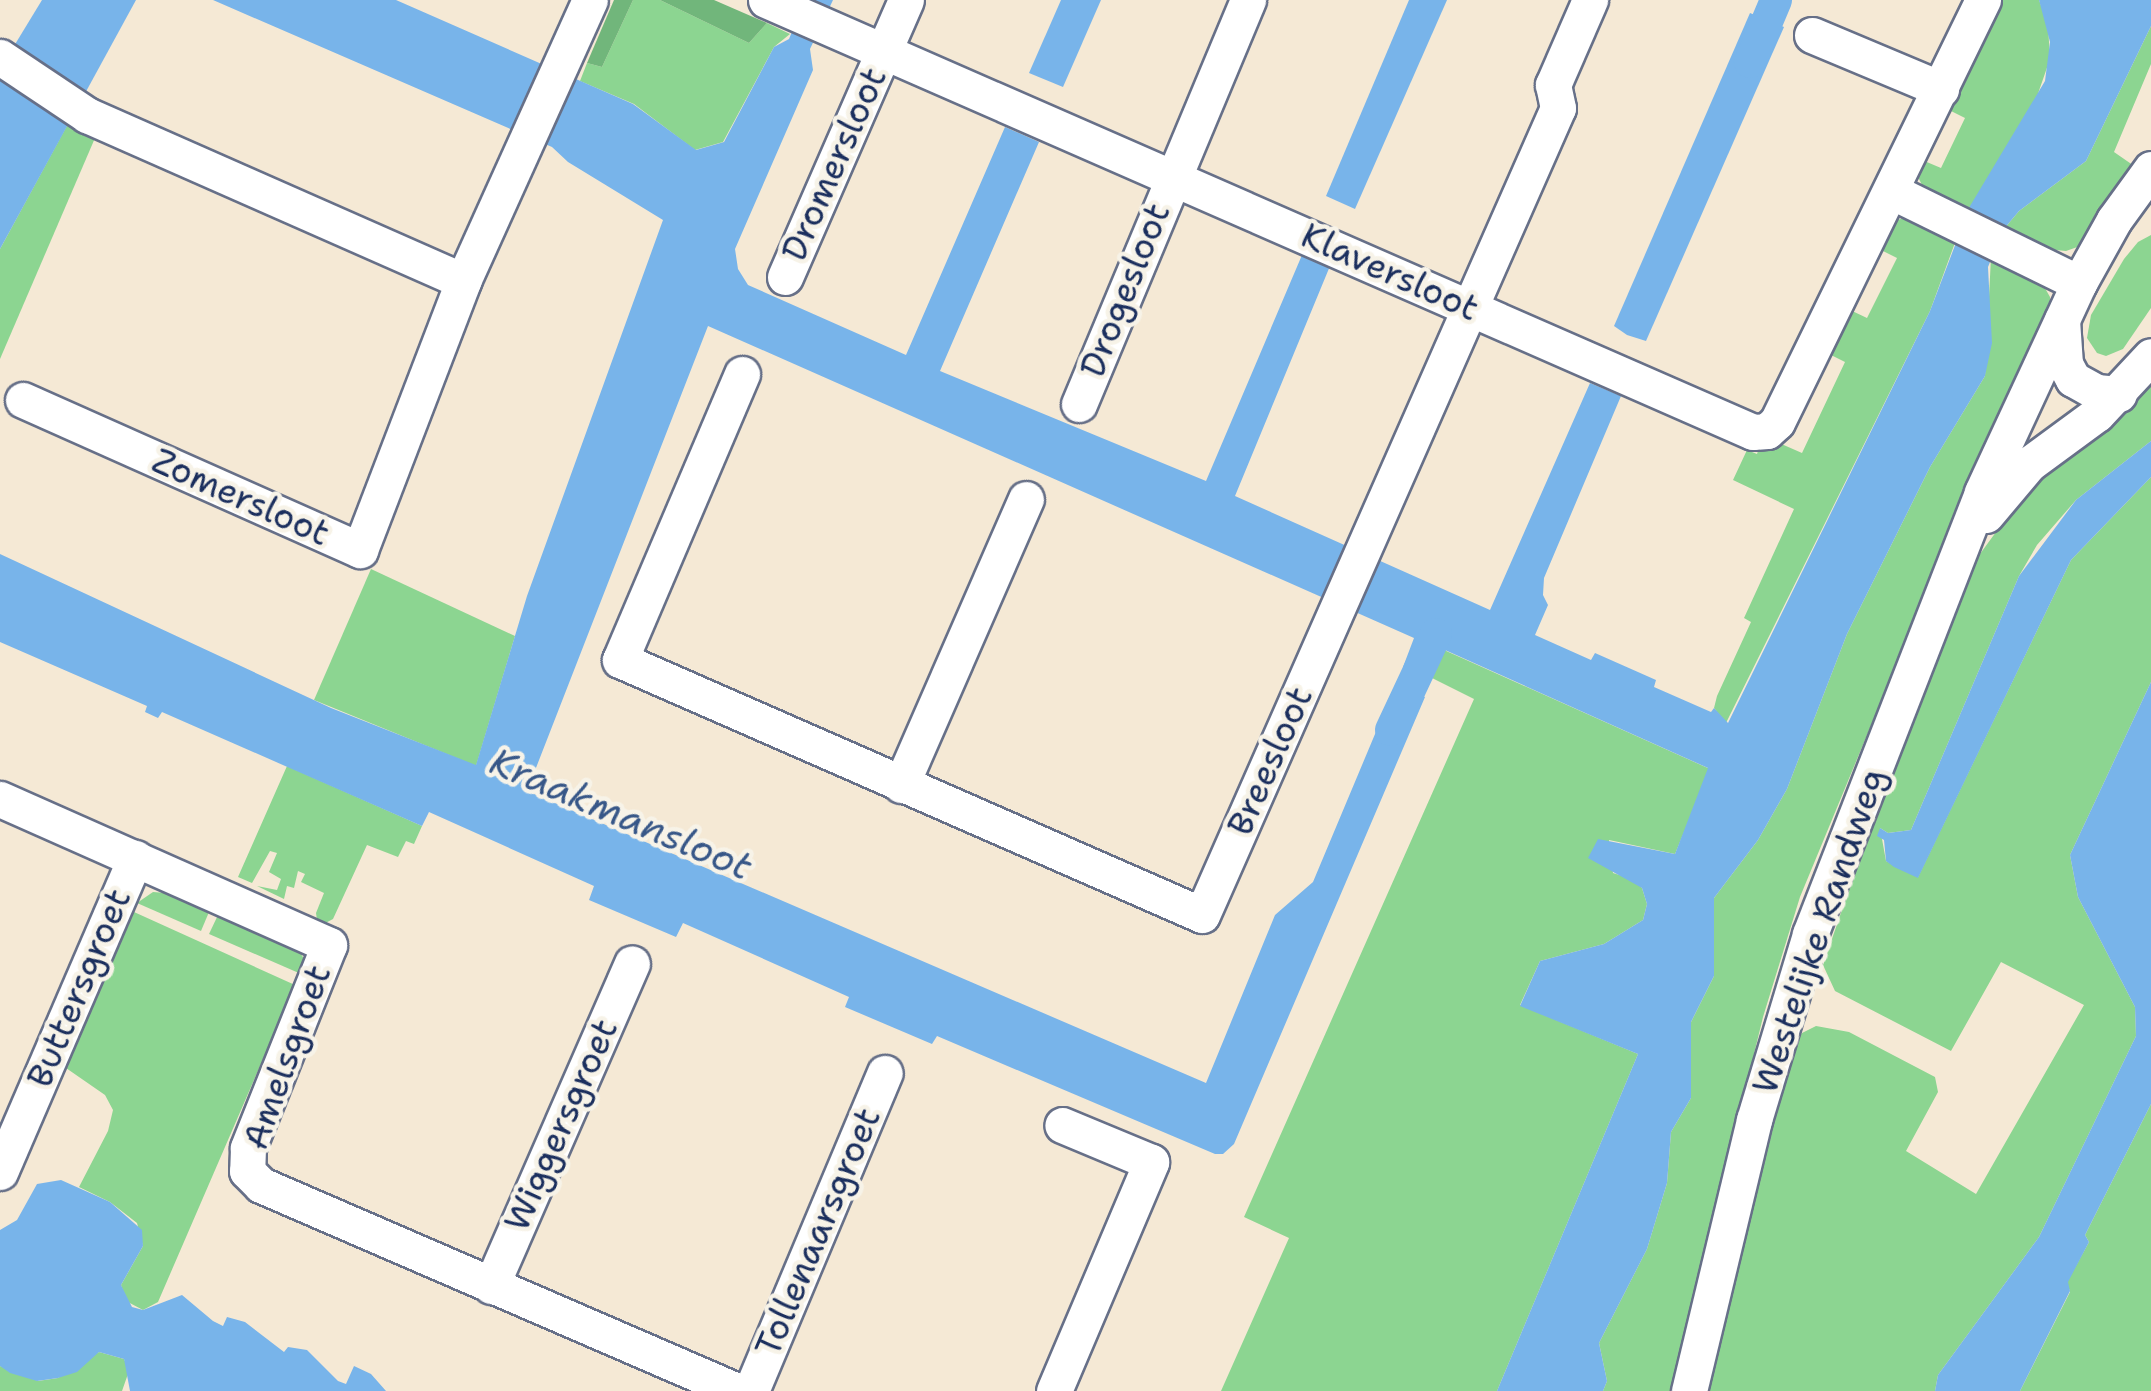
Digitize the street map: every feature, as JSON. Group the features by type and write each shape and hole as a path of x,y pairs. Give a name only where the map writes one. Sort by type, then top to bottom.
{"street":[{"name":"Zomersloot","path":"23,400 360,550 464,280 590,0"},
{"name":"Dromersloot","path":"785,278 906,0"},
{"name":"Drogesloot","path":"1079,404 1170,177 1248,0"},
{"name":"Breesloot","path":"742,374 620,660 1202,914 1558,108 1553,85 1590,0"},
{"name":"Klaversloot","path":"776,4 1753,432 1767,431 1777,422 1893,192 1983,0"},
{"path":"1812,35 1941,89"},
{"path":"0,56 86,115 464,280"},
{"name":"Westelijke Randweg","path":"1689,1391 1740,1176 1799,967 1982,492 2079,283 2114,220 2151,169"},
{"path":"1893,192 2079,283"},
{"path":"2114,220 2151,205"},
{"path":"2062,319 2068,372 2085,387 2119,394"},
{"name":"Westelijke Randweg","path":"1966,539 2030,464 2119,394 2151,356"},
{"path":"901,784 1026,498"},
{"name":"Amelsgroet","path":"0,799 329,945 248,1148 247,1171 261,1185 737,1391"},
{"name":"Buttersgroet","path":"0,1172 134,858"},
{"name":"Wiggersgroet","path":"491,1286 632,964"},
{"name":"Tollenaarsgroet","path":"751,1391 884,1073"},
{"path":"1054,1391 1151,1162 1062,1125"}],"green space":[{"path":"614,0 633,0 602,67 587,63"},
{"path":"633,0 660,0 749,43 767,23 790,34 774,47 723,142 695,150 634,104 580,81 587,63 602,67"},
{"path":"660,0 714,0 767,23 749,43"},
{"path":"1998,0 2039,0 2048,25 2050,59 2033,108 1967,213 1926,193 1916,173 1922,160 1941,168 1965,118 1947,109"},
{"path":"2151,26 2151,64 2114,152 2140,170 2083,245 2066,251 2045,249 2003,230 2019,211 2086,161"},
{"path":"70,120 95,138 0,359 0,249"},
{"path":"1909,216 1956,240 1930,311 1726,723 1714,708 1717,696 1751,622 1744,618 1794,509 1733,480 1747,450 1757,454 1760,445 1777,442 1802,453 1845,362 1827,353 1848,309 1867,318 1897,258 1879,249 1892,222"},
{"path":"2151,235 2151,308 2123,349 2106,356 2097,353 2087,338 2091,315 2124,259 2138,242"},
{"path":"1991,257 2041,281 2050,297 2050,313 1958,515 1800,897 1763,1017 1672,1391 1603,1391 1607,1381 1599,1343 1647,1249 1667,1183 1671,1132 1691,1098 1691,1022 1714,976 1714,898 1758,840 1787,789 1847,634 1930,467 1985,376"},
{"path":"2151,381 2151,441 2076,500 2037,545 2019,576 1911,830 1888,833 1880,828 1886,861 1918,877 2071,560 2151,477 2151,682 2070,855 2078,897 2135,1007 2136,1036 2039,1237 1938,1375 1935,1391 1708,1391 1793,1047 1802,1033 1816,1026 1849,1032 1935,1077 1938,1092 1906,1151 1976,1194 2084,1005 2001,962 1951,1051 1835,991 1823,965 1899,744 1977,558 2042,469"},
{"path":"371,569 515,636 476,766 314,700"},
{"path":"1444,650 1710,769 1675,854 1609,840 1613,873 1632,879 1642,888 1647,904 1643,920 1604,944 1540,961 1520,1005 1638,1054 1497,1391 1221,1391 1289,1238 1244,1217 1474,699 1432,678"},
{"path":"287,766 422,826 414,844 406,841 398,857 367,845 333,919 318,927 316,913 324,893 301,882 305,874 298,871 294,888 287,886 284,899 257,886 277,890 281,879 269,872 277,853 270,851 252,883 238,877"},
{"path":"153,892 166,893 209,912 201,931 137,903"},
{"path":"134,912 295,985 158,1302 143,1310 126,1301 121,1285 143,1246 137,1223 110,1202 79,1187 108,1131 113,1110 105,1095 66,1068"},
{"path":"218,915 299,951 308,965 308,977 209,934"},
{"path":"2151,1104 2151,1391 2020,1391 2070,1292 2067,1282 2089,1242 2085,1235"},
{"path":"99,1352 124,1359 129,1371 122,1391 0,1391 0,1366 38,1381 58,1378"}],"water":[{"path":"42,0 136,0 0,249 0,69"},
{"path":"213,0 396,0 633,104 696,150 724,142 774,47 789,39 805,0 833,0 810,49 813,70 735,249 738,269 748,285 906,355 1005,127 1039,142 940,371 1206,481 1302,255 1330,266 1235,496 1490,610 1590,383 1621,396 1544,578 1543,595 1548,605 1535,635 1591,660 1595,653 1656,680 1654,687 1711,712 1714,708 1728,723 1930,311 1970,206 2045,81 2050,42 2039,0 2151,0 2151,26 2086,161 2019,211 2003,230 1988,267 1992,343 1985,376 1930,467 1847,634 1787,789 1758,840 1714,898 1714,976 1691,1022 1691,1098 1671,1132 1667,1183 1647,1249 1599,1343 1607,1381 1603,1391 1497,1391 1638,1054 1520,1006 1540,961 1604,944 1643,920 1647,904 1642,888 1588,858 1598,839 1675,854 1708,768 1445,650 1432,678 1403,667 1414,638 708,326 527,791 1206,1083 1275,915 1313,882 1396,684 1425,697 1234,1144 1223,1154 1215,1154 937,1036 932,1044 845,1007 849,997 683,923 676,937 589,900 594,886 429,812 422,826 162,712 158,718 145,712 147,706 0,642 0,554 331,708 476,765 527,596 663,220 568,162 552,147"},
{"path":"1061,0 1101,0 1063,87 1029,73"},
{"path":"1409,0 1447,0 1355,209 1326,196"},
{"path":"1750,13 1784,27 1646,341 1627,335 1614,326"},
{"path":"2151,441 2151,477 2071,560 1918,878 1894,867 1886,861 1884,840 1877,836 1880,828 1888,833 1911,830 2019,576 2076,500"},
{"path":"2151,682 2151,1104 2085,1235 2089,1242 2068,1282 2070,1291 2020,1391 1935,1391 1938,1375 2039,1237 2136,1036 2135,1007 2078,897 2070,855"},
{"path":"61,1180 110,1202 142,1230 143,1246 121,1285 132,1307 143,1310 182,1295 223,1326 227,1317 245,1322 284,1352 288,1347 307,1350 338,1381 346,1384 354,1366 371,1374 386,1391 130,1391 124,1359 99,1352 77,1372 58,1378 37,1381 10,1373 0,1366 0,1230 17,1220 37,1184"}],"waterway":[{"path":"1750,62 1776,0"},
{"path":"1391,730 1436,634"}],"water label":[{"name":"Kraakmansloot","path":"621,814"}]}
